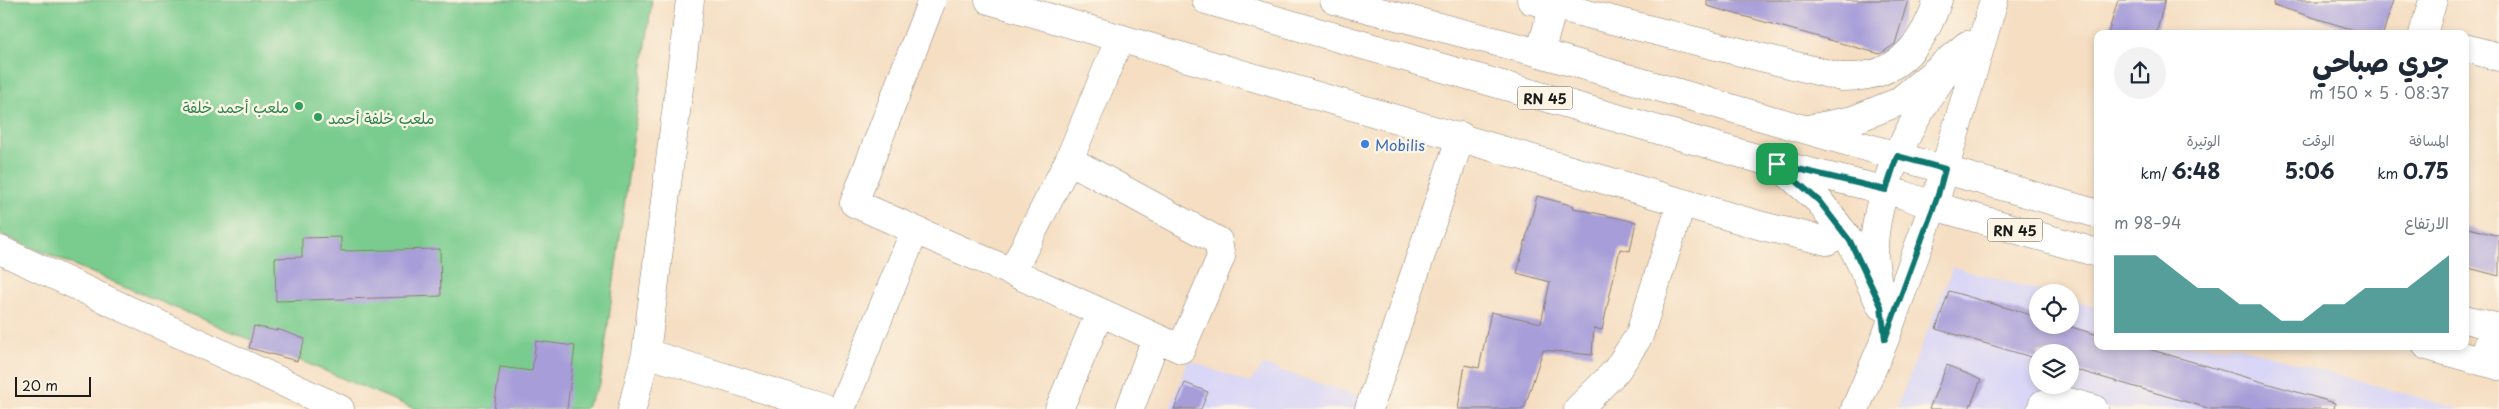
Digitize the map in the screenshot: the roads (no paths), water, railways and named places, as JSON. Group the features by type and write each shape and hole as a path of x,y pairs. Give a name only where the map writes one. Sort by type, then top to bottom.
{"street":[{"path":"632,409 646,352 690,0"},
{"path":"932,0 854,204 1012,272 1181,349 1221,257 1218,241 1069,160"},
{"path":"989,0 1461,136 1762,226 1827,241 1842,232"},
{"name":"RN 45","path":"1206,0 1777,164 1886,190 1934,206 2094,252"},
{"name":"RN 45","path":"1334,0 1540,52 1803,130 2094,213"},
{"path":"1540,52 1546,2 1842,77 1869,75 1897,64 1919,42 1934,15 1938,0"},
{"path":"2424,30 2433,0"},
{"path":"1885,339 1874,246 1878,211 1897,156 1908,132 1952,64 1991,10"},
{"path":"1855,409 1885,339 1934,206 1991,10"},
{"path":"1012,272 1069,160 1120,38"},
{"path":"1803,130 1853,120 1898,102 1967,45"},
{"path":"2469,49 2499,57"},
{"path":"1369,409 1461,136"},
{"path":"1777,164 1819,201 1857,252 1881,306"},
{"path":"1578,409 1616,371 1639,336 1682,202"},
{"path":"841,409 915,230"},
{"path":"0,250 340,409"},
{"path":"1059,409 1100,312"},
{"path":"2441,350 2491,364 2496,327 2469,320"},
{"path":"1130,409 1156,338"},
{"path":"646,352 828,409"},
{"path":"2041,409 2044,404 2062,400 2094,409"}],"place":[{"name":"ملعب أحمد خلفة","path":"299,106"},
{"name":"ملعب خلفة أحمد","path":"318,117"},
{"name":"Mobilis","path":"1365,144"}]}
